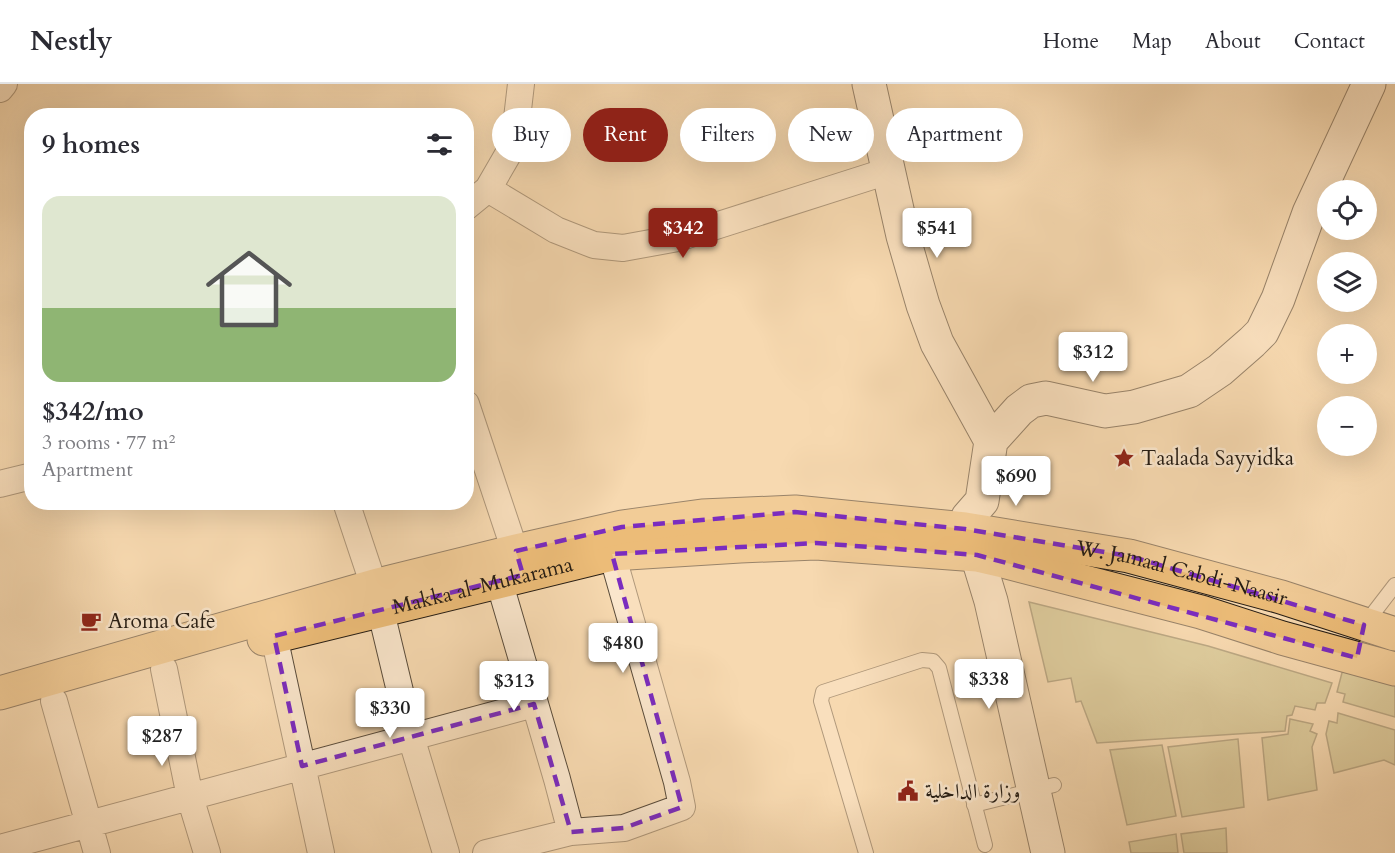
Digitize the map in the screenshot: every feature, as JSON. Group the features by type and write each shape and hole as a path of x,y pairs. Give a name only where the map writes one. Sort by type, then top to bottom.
{"highway":[{"name":"Makka al-Mukarama","path":"512,569 622,527 702,516 795,512 985,545"},
{"name":"Makka al-Mukarama","path":"0,693 377,599 512,569 612,554 740,546 816,543 985,545"},
{"name":"W. Jamaal Cabdi-Naasir","path":"985,545 1129,556 1281,597 1364,626 1395,634"},
{"name":"W. Jamaal Cabdi-Naasir","path":"985,545 1282,638 1395,669"},
{"name":"Makka al-Mukarama","path":"0,716 274,636 377,599"},
{"path":"1357,658 1364,626"}],"street":[{"path":"0,89 4,84"},
{"path":"474,200 488,189 514,144 521,84"},
{"path":"869,84 888,171 923,304 938,343 991,441"},
{"path":"1071,853 1043,787 991,601 985,545 968,517 982,501 991,441 1019,410 1031,401 1047,398 1105,411 1134,407 1189,391 1220,370 1252,342 1262,332 1278,299 1309,213 1369,84"},
{"path":"488,189 555,230 594,245 623,248 678,238 888,171"},
{"path":"474,429 502,515 534,704 571,832"},
{"path":"0,484 24,478"},
{"path":"349,510 377,599 411,737 446,853"},
{"path":"486,853 571,832 624,828 682,807 677,782 612,554"},
{"path":"274,636 321,853"},
{"path":"164,669 190,797 207,853"},
{"path":"54,701 97,853"},
{"path":"0,848 534,704"},
{"path":"1043,787 1048,853"}],"lane":[{"path":"1364,626 1395,585"},
{"path":"866,853 821,701 824,692 922,660 933,661 939,668 986,845"},
{"path":"974,805 1043,787"}],"highlighted area":[{"path":"795,512 965,529 1129,556 1364,625 1357,658 977,555 816,543 612,554 682,807 624,828 571,832 534,704 302,766 274,636 523,575 516,551 622,527"}],"shaded area":[{"path":"1029,602 1208,646 1332,683 1325,703 1317,703 1315,710 1295,706 1292,715 1287,716 1285,731 1097,743 1081,701 1076,702 1071,678 1048,682"},
{"path":"1344,665 1395,681 1395,717 1343,702 1345,694 1337,692"},
{"path":"1338,713 1395,730 1395,765 1384,760 1334,773 1326,734 1329,721 1337,723"},
{"path":"1290,719 1313,724 1310,731 1317,734 1312,747 1317,790 1268,800 1262,738 1288,734"},
{"path":"1238,739 1244,807 1182,817 1168,747"},
{"path":"1162,745 1176,816 1127,825 1110,750"},
{"path":"1226,828 1227,853 1184,853 1181,834"},
{"path":"1176,834 1178,853 1131,853 1129,842"}],"place":[{"name":"Taalada Sayyidka","path":"1124,458"},
{"name":"Aroma Cafe","path":"91,621"},
{"name":"وزارة الداخلية","path":"908,791"}]}
